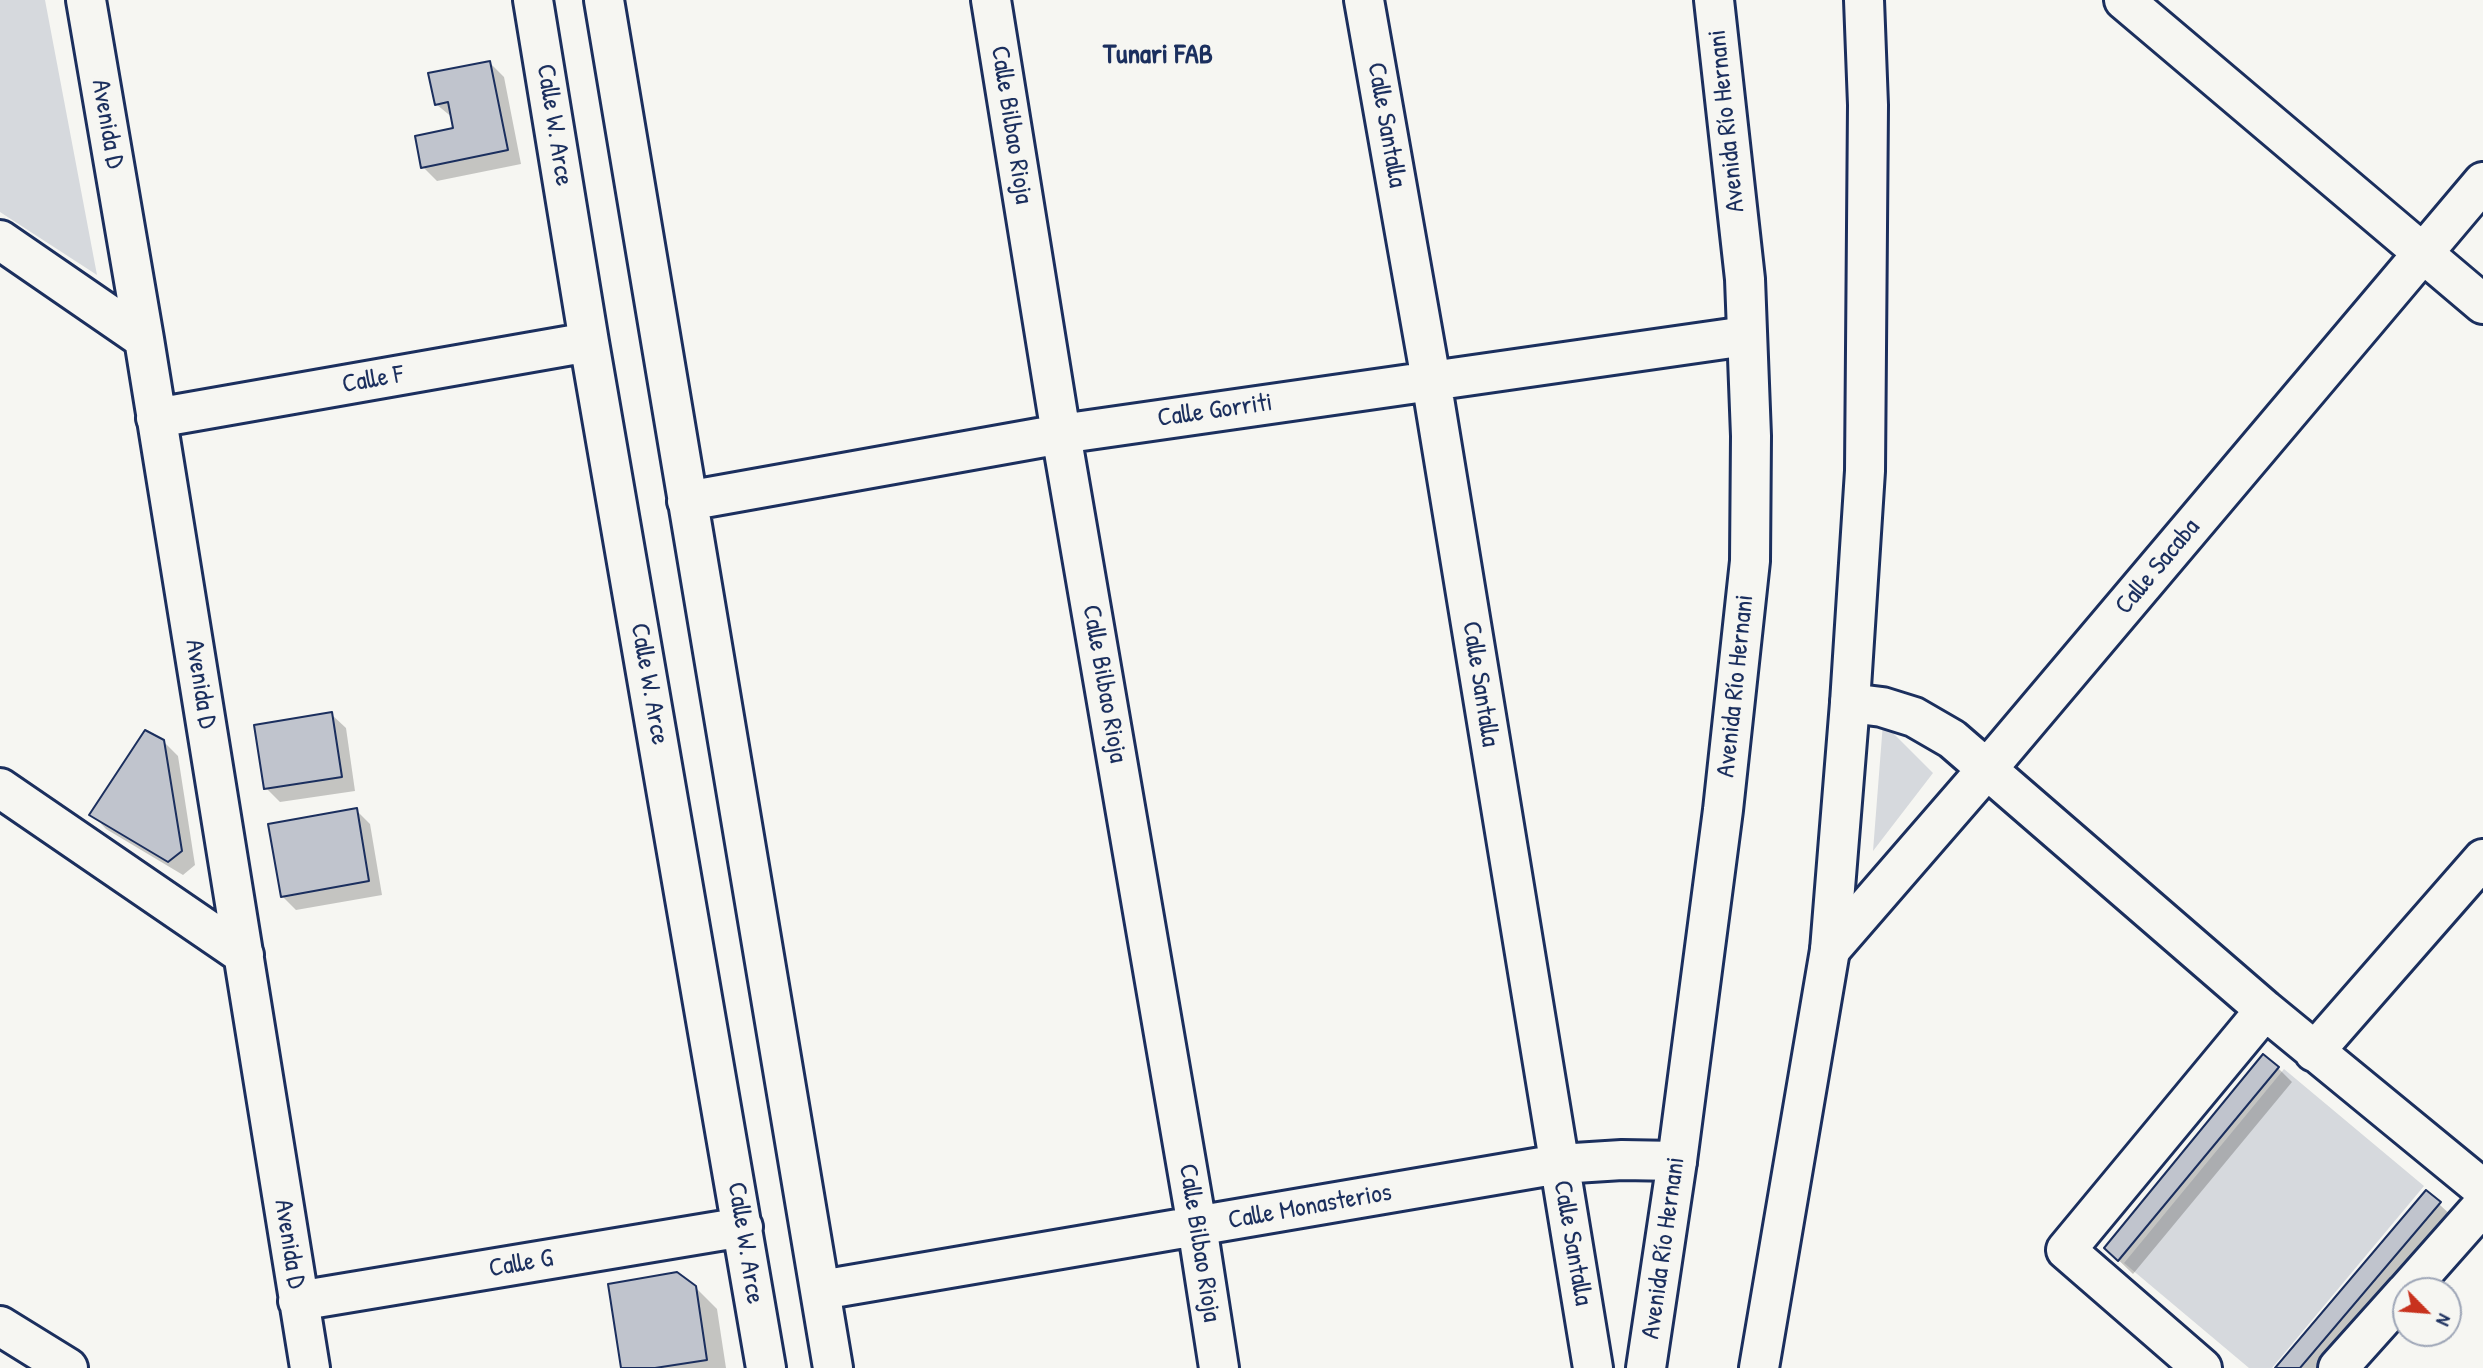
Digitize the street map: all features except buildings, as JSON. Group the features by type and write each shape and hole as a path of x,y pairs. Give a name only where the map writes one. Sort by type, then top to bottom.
{"street":[{"name":"Avenida D","path":"86,0 144,339 310,1368"},
{"name":"Calle W. Arce","path":"533,0 589,342 766,1368"},
{"path":"604,0 833,1368"},
{"name":"Calle Bilbao Rioja","path":"991,0 1061,434 1219,1368"},
{"name":"Calle Santalla","path":"1364,0 1431,380 1593,1368"},
{"name":"Avenida Río Hernani","path":"1646,1368 1723,810 1750,561 1751,436 1745,279 1714,0"},
{"path":"1759,1368 1830,950 1850,703 1865,471 1868,105 1864,0"},
{"path":"2124,0 2483,304"},
{"name":"Calle Sacaba","path":"1830,950 1987,769 2483,182"},
{"path":"0,240 144,339"},
{"name":"Calle Gorriti","path":"687,501 1061,434 1746,336"},
{"name":"Calle F","path":"156,418 589,342"},
{"path":"1850,703 1882,707 1914,717 1952,738 2264,1010 2483,1189"},
{"path":"0,788 244,955"},
{"path":"2314,1052 2483,859"},
{"path":"2184,1363 2067,1250 2264,1010"},
{"name":"Calle Monasterios","path":"821,1290 1559,1164 1622,1160 1676,1161"},
{"path":"2419,1277 2483,1205"},
{"name":"Calle G","path":"298,1301 743,1227"},
{"path":"2338,1368 2392,1307"},
{"path":"0,1326 68,1368"}],"shaded area":[{"path":"0,0 45,0 97,275 0,212"},
{"path":"1883,723 1933,773 1873,851"},
{"path":"2284,1069 2424,1186 2272,1368 2249,1368 2124,1263"}],"district":[{"name":"Tunari FAB","path":"1158,56"}]}
